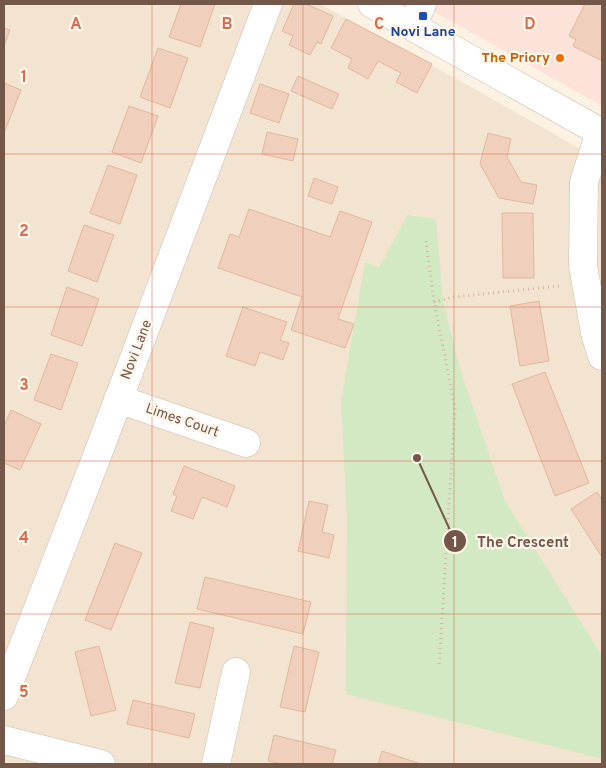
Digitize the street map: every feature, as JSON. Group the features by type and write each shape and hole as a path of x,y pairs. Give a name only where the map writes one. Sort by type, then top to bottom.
{"street":[{"name":"Novi Lane","path":"4,696 268,4"},
{"path":"372,4 417,15 601,133 584,182 583,266 595,333 602,356"},
{"name":"Limes Court","path":"118,399 246,443"},
{"path":"216,764 236,672"},
{"path":"4,740 101,764"}],"path":[{"path":"426,241 434,302 455,408 439,667"},
{"path":"434,302 454,297 586,284"}],"shaded area":[{"path":"4,4 320,4 602,161 602,764 4,764"},
{"name":"The Priory","path":"438,4 602,4 602,106 433,11"}],"green space":[{"path":"407,215 436,219 443,301 459,366 505,501 602,656 602,759 346,694 347,519 341,402 365,262 379,268"}],"building":[{"path":"181,4 215,4 200,47 169,37"},
{"path":"294,4 306,4 333,16 321,44 317,42 310,55 289,45 293,36 282,31"},
{"path":"585,4 602,4 602,61 573,46 576,40 569,36"},
{"path":"346,19 432,64 417,93 396,82 401,73 378,61 368,79 348,68 352,59 331,48"},
{"path":"4,28 10,30 4,46"},
{"path":"158,48 188,58 170,108 140,97"},
{"path":"298,76 339,94 332,109 291,91"},
{"path":"4,83 21,90 4,133"},
{"path":"260,84 289,94 279,123 250,113"},
{"path":"129,106 158,116 141,163 112,152"},
{"path":"267,132 298,139 293,161 262,154"},
{"path":"488,133 511,139 507,157 521,182 537,185 533,204 499,198 480,164"},
{"path":"108,165 137,175 120,224 90,213"},
{"path":"314,178 338,187 332,204 308,196"},
{"path":"249,209 330,237 340,211 372,222 338,319 354,324 345,348 291,330 302,297 218,268 230,234 239,237"},
{"path":"502,213 533,213 534,278 503,278"},
{"path":"84,225 114,235 97,282 68,271"},
{"path":"67,287 99,299 82,346 51,335"},
{"path":"539,301 549,361 520,366 510,306"},
{"path":"243,307 287,322 280,340 289,343 283,360 260,352 255,366 226,356"},
{"path":"51,354 78,363 61,410 34,400"},
{"path":"545,372 589,483 555,496 512,384"},
{"path":"11,410 41,424 20,470 4,463 4,426"},
{"path":"184,466 235,486 227,507 202,497 193,519 171,511 177,496 173,494"},
{"path":"597,492 602,500 602,557 571,509"},
{"path":"309,501 328,505 322,532 334,535 329,558 298,551"},
{"path":"115,543 142,553 111,630 85,620"},
{"path":"205,577 311,602 303,634 197,609"},
{"path":"190,622 214,628 200,688 175,683"},
{"path":"99,646 116,710 91,716 75,652"},
{"path":"294,646 319,652 305,712 280,707"},
{"path":"133,700 195,714 189,738 127,724"},
{"path":"274,735 336,750 332,764 281,764 268,761"},
{"path":"382,751 421,764 378,764"}],"place":[{"name":"Novi Lane","path":"423,16"},
{"name":"The Priory","path":"560,58"},
{"name":"The Crescent","path":"417,458"}]}
